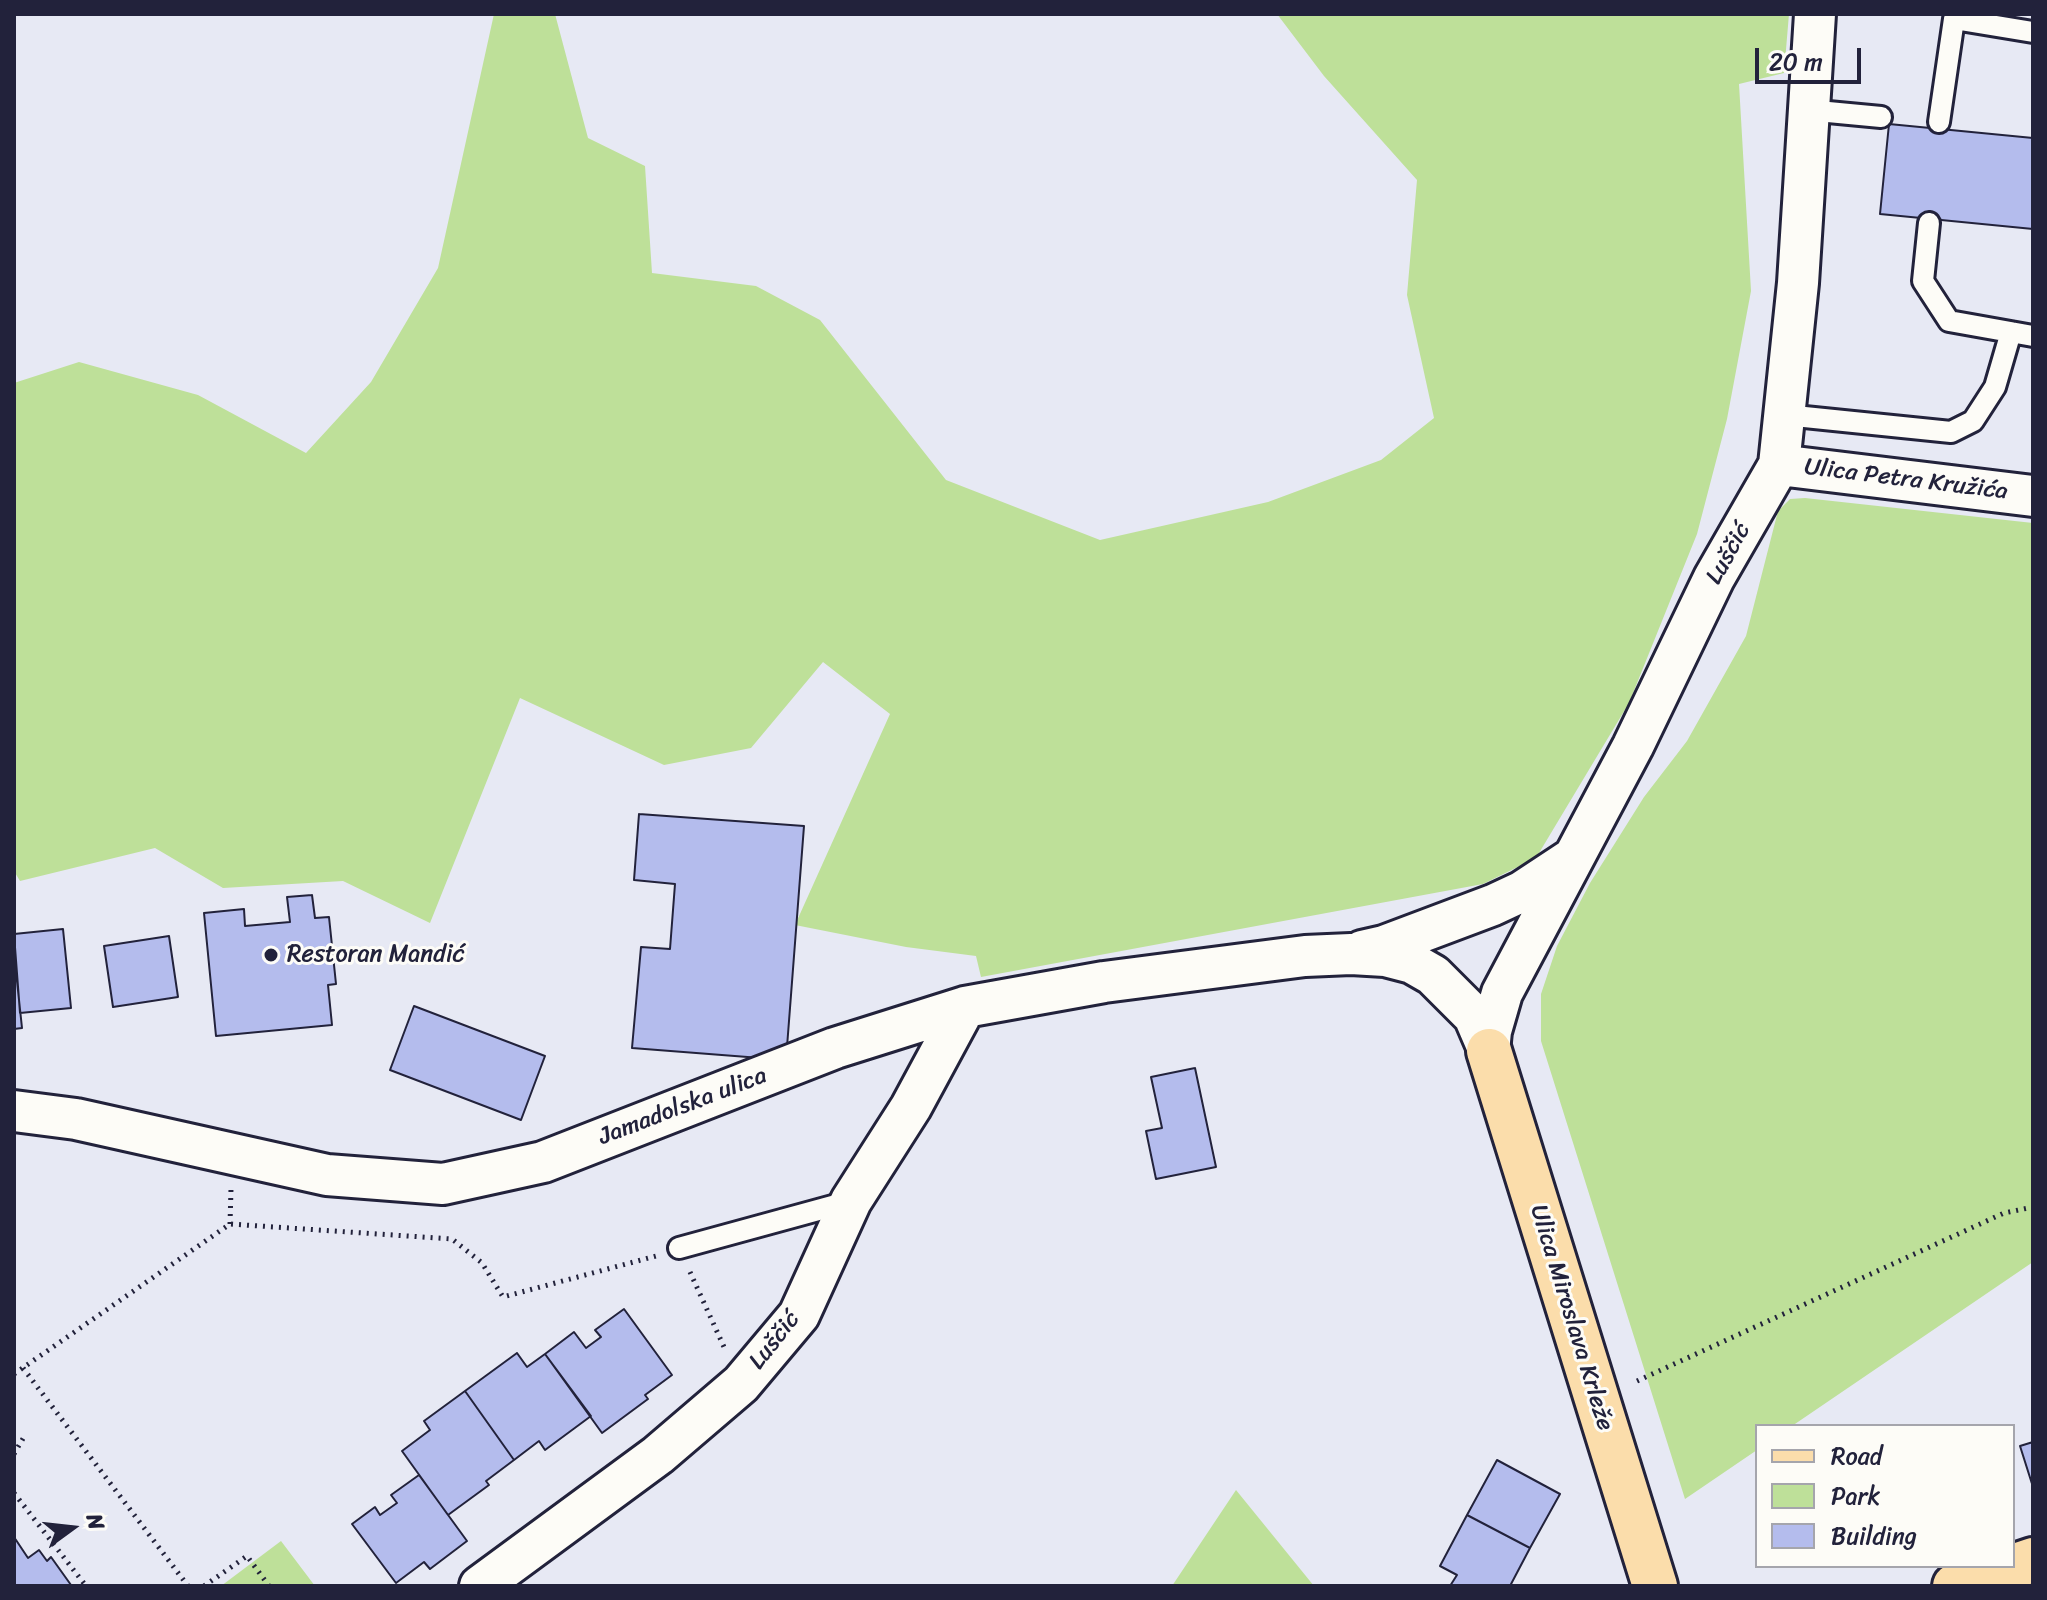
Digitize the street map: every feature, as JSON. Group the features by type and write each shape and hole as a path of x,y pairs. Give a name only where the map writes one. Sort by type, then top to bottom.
{"main road":[{"name":"Ulica Miroslava Krleže","path":"1489,1051 1655,1586"},
{"path":"1955,1586 2009,1568"}],"street":[{"name":"Luščić","path":"1489,1051 1491,1031 1502,993 1633,746 1714,578 1779,465 1798,283 1815,14"},
{"name":"Ulica Petra Kružića","path":"1779,465 2033,496"},
{"name":"Jamadolska ulica","path":"1351,954 1384,946 1493,905 1523,891 1573,858"},
{"name":"Jamadolska ulica","path":"14,1111 76,1119 327,1175 443,1184 543,1162 835,1048 965,1007 1104,982 1305,956 1351,954 1385,956 1412,963 1433,975 1474,1016 1489,1051"},
{"name":"Luščić","path":"480,1586 658,1455 741,1384 799,1315 851,1201 911,1107 965,1007"}],"lane":[{"path":"1939,122 1954,19 2033,32"},
{"path":"1807,110 1881,117"},
{"path":"1929,223 1923,281 1949,321 2033,336"},
{"path":"1785,415 1951,432 1973,421 1995,387 2011,332"},
{"path":"679,1248 851,1201"}],"path":[{"path":"230,1224 231,1186"},
{"path":"1637,1381 2004,1213 2033,1207"},
{"path":"14,1374 230,1224 452,1239 482,1263 503,1297 653,1257"},
{"path":"679,1248 741,1384"},
{"path":"23,1368 188,1586"},
{"path":"14,1454 25,1435"},
{"path":"14,1493 86,1586"},
{"path":"204,1586 247,1556 269,1586"}],"green space":[{"path":"494,14 555,14 588,138 645,166 652,273 756,286 820,320 946,480 1100,540 1268,502 1381,460 1434,418 1407,295 1417,180 1324,76 1277,14 1789,14 1784,73 1739,84 1751,291 1727,419 1697,534 1629,703 1536,858 1483,884 981,977 976,956 906,947 795,925 890,714 823,662 751,748 664,765 520,698 430,923 343,881 223,888 155,848 20,881 14,871 14,383 79,362 198,395 306,453 371,382 438,268"},
{"path":"1805,498 2033,523 2033,1262 1795,1424 1755,1424 1755,1451 1685,1499 1541,1041 1541,994 1557,946 1590,883 1644,797 1687,741 1746,636 1778,511 1790,499"},
{"path":"1236,1490 1314,1586 1172,1586"},
{"path":"281,1541 315,1586 221,1586"}],"building":[{"path":"1889,124 2033,138 2033,229 1880,214"},
{"path":"639,814 804,826 786,1060 632,1048 641,947 670,949 675,884 634,880"},
{"name":"Restoran Mandić","path":"312,895 315,918 329,917 336,984 328,985 332,1025 216,1036 204,913 244,909 245,926 290,922 287,897"},
{"path":"63,929 71,1008 20,1013 14,934"},
{"path":"169,936 178,997 113,1007 104,946"},
{"path":"14,953 22,1028 14,1029"},
{"path":"414,1006 545,1056 521,1120 390,1070"},
{"path":"1195,1068 1216,1167 1156,1179 1146,1131 1162,1128 1151,1077"},
{"path":"624,1309 672,1375 645,1395 648,1399 602,1433 545,1354 574,1332 586,1348 601,1337 595,1330"},
{"path":"517,1353 527,1367 545,1354 591,1416 545,1450 539,1441 514,1460 465,1391"},
{"path":"465,1391 514,1460 486,1481 489,1485 448,1515 402,1451 430,1430 424,1421"},
{"path":"2033,1442 2033,1487 2020,1446"},
{"path":"1497,1460 1560,1494 1530,1548 1467,1515"},
{"path":"419,1475 467,1541 430,1569 424,1562 396,1583 352,1524 375,1507 380,1515 397,1503 391,1495"},
{"path":"1467,1515 1530,1548 1510,1586 1450,1586 1457,1575 1440,1566"},
{"path":"14,1537 28,1558 39,1550 47,1561 51,1557 71,1585 14,1586"}],"place":[{"name":"Restoran Mandić","path":"271,955"}]}
